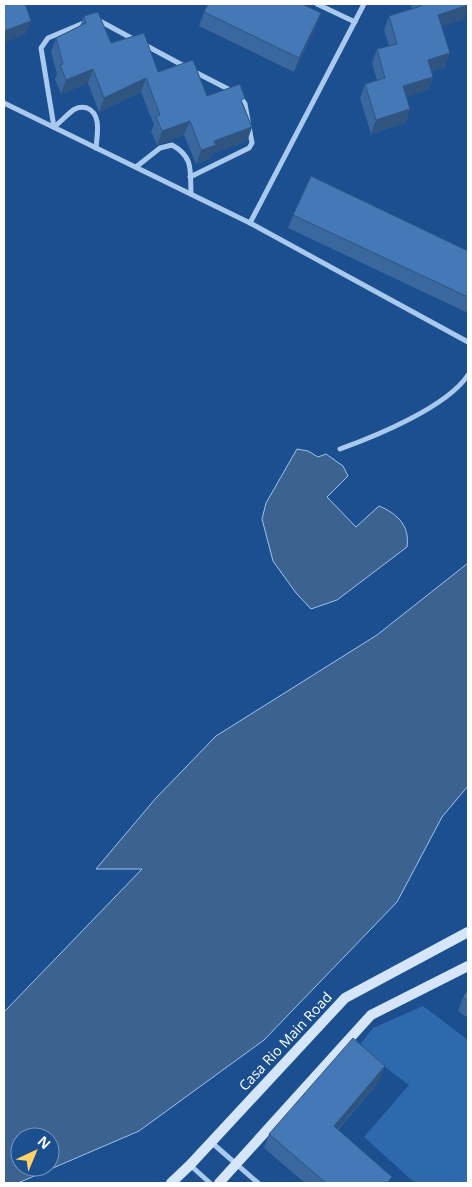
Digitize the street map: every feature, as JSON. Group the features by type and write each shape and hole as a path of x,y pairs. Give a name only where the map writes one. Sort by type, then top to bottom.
{"street":[{"path":"318,4 355,22"},
{"path":"250,223 364,4"},
{"path":"54,128 41,48 48,38 94,18 238,94 245,104 252,143 249,148 190,177"},
{"path":"4,103 250,223 468,342"},
{"path":"54,128 75,109 82,107 90,110 95,114 97,122 96,148"},
{"path":"136,167 160,148 172,145 185,152 189,161 191,194"},
{"path":"340,449 368,439 431,407 451,395 468,375"},
{"name":"Casa Rio Main Road","path":"171,1183 190,1166 345,998 468,932"},
{"path":"219,1183 371,1015 468,966"},
{"path":"211,1142 258,1183"},
{"path":"190,1166 210,1183"}],"shaded area":[{"path":"297,449 308,451 318,457 326,454 343,466 348,476 327,497 356,527 379,506 397,517 407,533 407,547 337,600 311,609 296,593 273,561 262,519 266,503"},
{"path":"468,563 468,786 442,817 397,902 264,1040 139,1131 60,1165 60,1127 10,1127 10,1177 32,1177 18,1183 4,1183 4,1012 142,869 96,869 156,798 216,736 377,635"},
{"path":"423,1006 468,1040 468,1183 415,1183 364,1137 409,1085 358,1047 373,1028"}],"building":[{"path":"4,4 25,4 31,21 4,31"},
{"path":"208,4 302,4 321,13 299,58 204,12"},
{"path":"420,4 468,5 438,15 450,53 428,60 433,77 403,86 410,109 376,120 365,84 385,78 377,49 397,44 389,16 421,6"},
{"path":"98,12 111,43 144,33 158,72 193,60 207,96 240,84 245,98 241,100 252,127 214,141 216,145 201,150 190,121 162,131 156,117 160,115 146,78 104,98 93,69 66,80 60,65 63,64 56,38 86,23 84,16"},
{"path":"311,176 468,251 468,297 293,215"},
{"path":"468,989 468,1001 463,997"},
{"path":"353,1038 385,1066 334,1126 392,1177 387,1183 326,1183 269,1134"}]}
